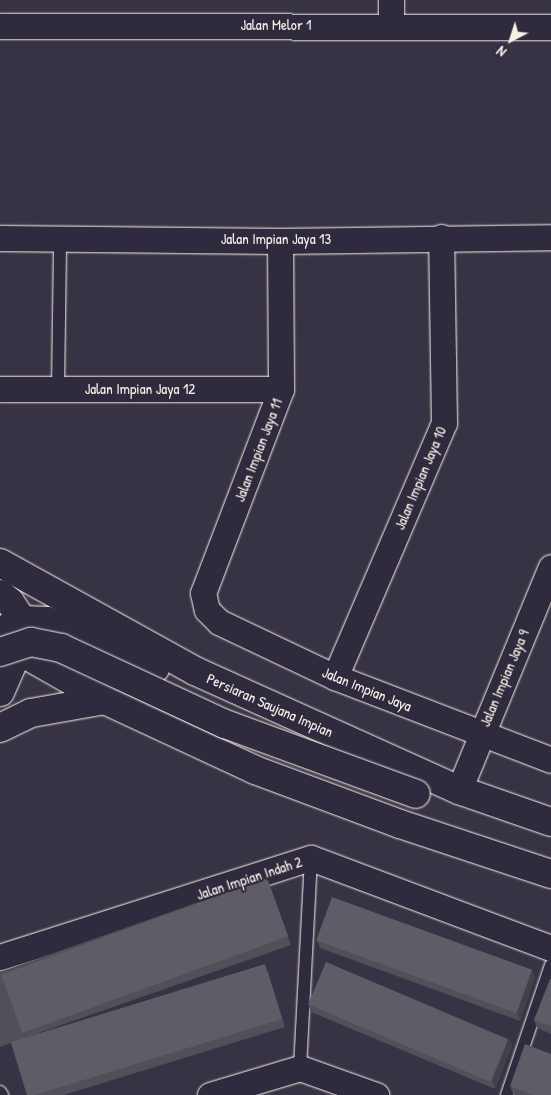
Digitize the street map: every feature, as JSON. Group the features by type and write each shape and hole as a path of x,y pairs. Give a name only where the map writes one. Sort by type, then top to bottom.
{"main road":[{"name":"Persiaran Saujana Impian","path":"0,563 195,671 459,790 551,822"},
{"path":"0,594 10,602 22,620 24,630 4,645 0,692"},
{"path":"22,620 47,621 164,671 195,671"},
{"path":"4,645 31,642 61,648 225,724 416,794 551,826"},
{"path":"4,645 105,700 255,770 400,824 551,874"},
{"path":"0,728 31,713 105,700"}],"street":[{"name":"Jalan Melor 1","path":"0,26 391,12 551,27"},
{"name":"Jalan Impian Jaya 13","path":"0,238 280,241 441,237 551,237"},
{"name":"Jalan Impian Jaya 10","path":"335,677 444,423 441,237"},
{"name":"Jalan Impian Jaya 11","path":"203,593 281,389 280,241"},
{"name":"Jalan Impian Jaya 12","path":"0,389 281,389"},
{"name":"Jalan Impian Jaya 9","path":"459,790 480,734 551,567"},
{"name":"Jalan Impian Jaya","path":"203,593 207,610 219,622 335,677 551,760"},
{"name":"Jalan Impian Indah 2","path":"0,957 311,858 551,948"},
{"path":"210,1095 300,1068 374,1095"}],"lane":[{"path":"58,389 60,238"},
{"path":"300,1068 311,858"},
{"path":"507,1095 551,965"}],"building":[{"path":"267,878 288,936 22,1033 1,975"},
{"path":"332,897 532,970 516,1013 316,940"},
{"path":"326,962 508,1039 490,1082 308,1004"},
{"path":"265,964 282,1019 35,1095 27,1095 11,1042"},
{"path":"551,979 551,1026 534,1020"},
{"path":"525,1044 551,1054 551,1095 533,1095 510,1086"}]}
